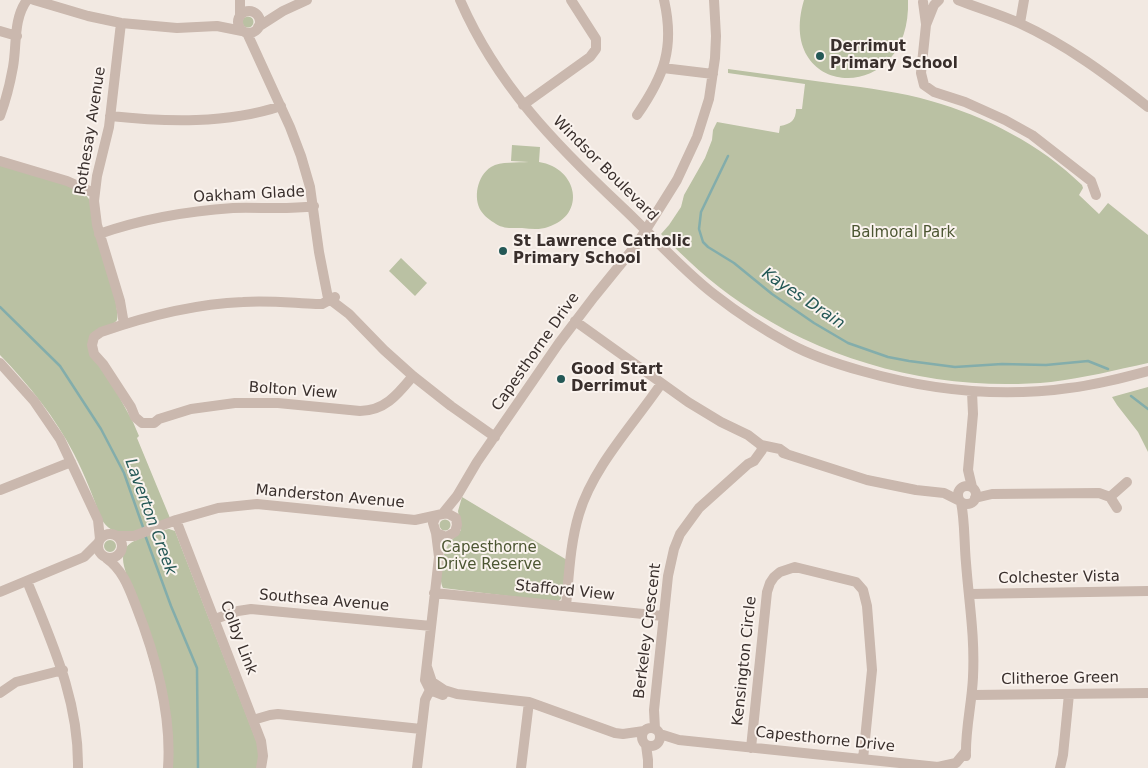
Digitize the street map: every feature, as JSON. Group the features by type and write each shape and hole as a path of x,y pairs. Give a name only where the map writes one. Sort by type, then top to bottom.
{"street":[{"path":"0,116 10,83 18,17 21,8 27,0"},
{"path":"17,36 24,17 34,0 88,16 121,23 163,28 217,26 231,22 247,11 266,14 283,11"},
{"path":"50,0 64,8"},
{"path":"242,0 259,18 257,51"},
{"path":"242,0 238,26 257,51 302,156 314,206 319,252 331,296 344,305 349,314 384,350 413,376 445,402 495,437"},
{"path":"217,26 244,32 254,31 283,11 307,0"},
{"name":"Windsor Boulevard","path":"460,0 490,58 523,106 553,140 713,294 764,328 873,374 932,387 975,392 1027,392 1068,388 1148,372"},
{"path":"523,106 590,57 596,48 596,38 571,0"},
{"path":"637,115 650,96 663,68 668,38 664,0"},
{"name":"Capesthorne Drive","path":"440,514 457,496 477,462 520,398 575,322 637,244 670,194 704,117 713,74 716,36 714,0"},
{"path":"922,1 928,5 960,1 1016,21 1054,40 1089,61 1148,107"},
{"path":"922,1 926,25 921,73 924,85 934,92 965,102 1005,120 1032,135 1091,181 1096,195"},
{"path":"1016,21 1024,1"},
{"path":"926,25 936,3"},
{"name":"Rothesay Avenue","path":"121,23 110,116 95,188 95,217 128,323"},
{"path":"0,30 17,36"},
{"path":"663,68 713,74"},
{"path":"110,116 149,120 204,119 256,112 281,106"},
{"path":"0,161 95,188"},
{"name":"Oakham Glade","path":"99,234 146,220 194,212 234,208 294,209 314,206"},
{"path":"128,323 165,312 219,303 259,301 322,304 331,296"},
{"path":"575,322 660,384 739,431 760,447 780,449 787,454 867,480 916,490 969,496 1099,493 1110,497 1117,508"},
{"name":"Bolton View","path":"128,323 112,329 97,339 103,364 131,408 143,418 159,419 205,406 251,402 371,411 390,402 413,376"},
{"path":"0,363 34,401 60,439 98,520 98,550 104,557 114,563 122,574 149,640 162,691 168,732 168,768"},
{"path":"566,606 574,534 587,493 607,459 660,384"},
{"path":"969,496 968,470 973,414 977,406 975,392"},
{"name":"Berkeley Crescent","path":"648,764 670,563 680,534 699,508 748,464 760,447"},
{"path":"0,490 71,462"},
{"path":"959,489 968,470"},
{"path":"1110,497 1127,482"},
{"path":"944,493 967,486 969,496"},
{"name":"Capesthorne Drive","path":"456,518 457,496"},
{"name":"Capesthorne Drive","path":"433,690 528,702 623,734 939,767 958,767 966,751 972,695 974,633 965,550 964,520 969,496"},
{"name":"Manderston Avenue","path":"115,535 134,536 176,520 218,508 257,504 415,520 440,514"},
{"path":"417,768 425,709 433,690 427,666 439,557 433,523 440,514 451,514 456,518 457,529 449,536 439,557"},
{"path":"98,520 122,543 122,574"},
{"name":"Colby Link","path":"176,520 253,720 262,750 261,768"},
{"path":"415,520 442,537 449,536"},
{"path":"0,592 84,556 106,534 115,535"},
{"name":"Manderston Avenue","path":"121,550 134,536"},
{"path":"84,556 114,558 121,550"},
{"name":"Kensington Circle","path":"751,748 767,592 774,577 780,572 795,567 856,582 865,595 872,670 863,759"},
{"path":"27,580 63,670 76,731 78,768"},
{"name":"Colchester Vista","path":"970,594 1148,591"},
{"name":"Stafford View","path":"434,593 663,616"},
{"name":"Southsea Avenue","path":"215,619 251,608 431,626"},
{"path":"0,693 16,682 63,670"},
{"name":"Clitheroe Green","path":"972,695 1148,693"},
{"path":"1060,768 1063,756 1069,694"},
{"path":"522,768 528,702"},
{"path":"253,720 270,714 278,714 421,729"},
{"path":"1063,756 1065,768"}],"green space":[{"path":"804,0 908,0 903,35 889,60 869,74 846,78 825,72 808,57 800,33"},
{"path":"248,16 254,22 248,28 242,22"},
{"name":"Balmoral Park","path":"728,69 884,91 931,101 992,124 1049,157 1082,185 1083,188 1079,195 1099,214 1108,203 1148,235 1148,363 1051,382 970,383 929,378 889,370 850,358 812,343 776,325 741,303 699,270 661,234 681,207 684,195 705,158 717,122 779,133 780,126 790,123 794,119 796,109 802,109 805,84 728,73"},
{"path":"512,145 540,147 539,162 552,166 562,173 569,182 573,192 573,203 569,213 560,221 542,229 508,228 496,224 481,211 477,194 480,181 486,171 499,164 529,162 511,161"},
{"path":"0,165 62,183 83,193 89,199 107,263 117,313 117,320 115,322 91,336 116,391 133,422 139,436 137,438 170,518 133,532 115,531 107,526 101,518 78,462 59,427 31,390 0,355"},
{"path":"401,258 427,283 415,296 389,271"},
{"path":"1148,387 1148,452 1138,432 1112,397"},
{"name":"Capesthorne Drive Reserve","path":"462,497 567,560 561,599 557,602 443,588 441,578 442,560 449,543 461,530 458,511"},
{"path":"445,519 451,525 445,531 439,525"},
{"path":"169,529 175,531 259,748 258,768 172,768 172,742 123,559 125,549 131,543"},
{"path":"112,540 115,541 115,551 108,552 105,551 104,544 105,541"}],"waterway":[{"name":"Kayes Drain","path":"728,156 701,212 699,229 703,242 734,263 772,294 814,323 848,343 888,357 955,367 1002,364 1046,365 1088,361 1108,369"},
{"name":"Laverton Creek","path":"0,307 60,366 101,429 124,473 144,530"},
{"name":"Kayes Drain","path":"1131,396 1148,409"},
{"name":"Laverton Creek","path":"145,535 171,606 197,668 198,768"}],"place":[{"name":"Derrimut Primary School","path":"820,56"},
{"name":"St Lawrence Catholic Primary School","path":"503,251"},
{"name":"Good Start Derrimut","path":"561,379"}]}
